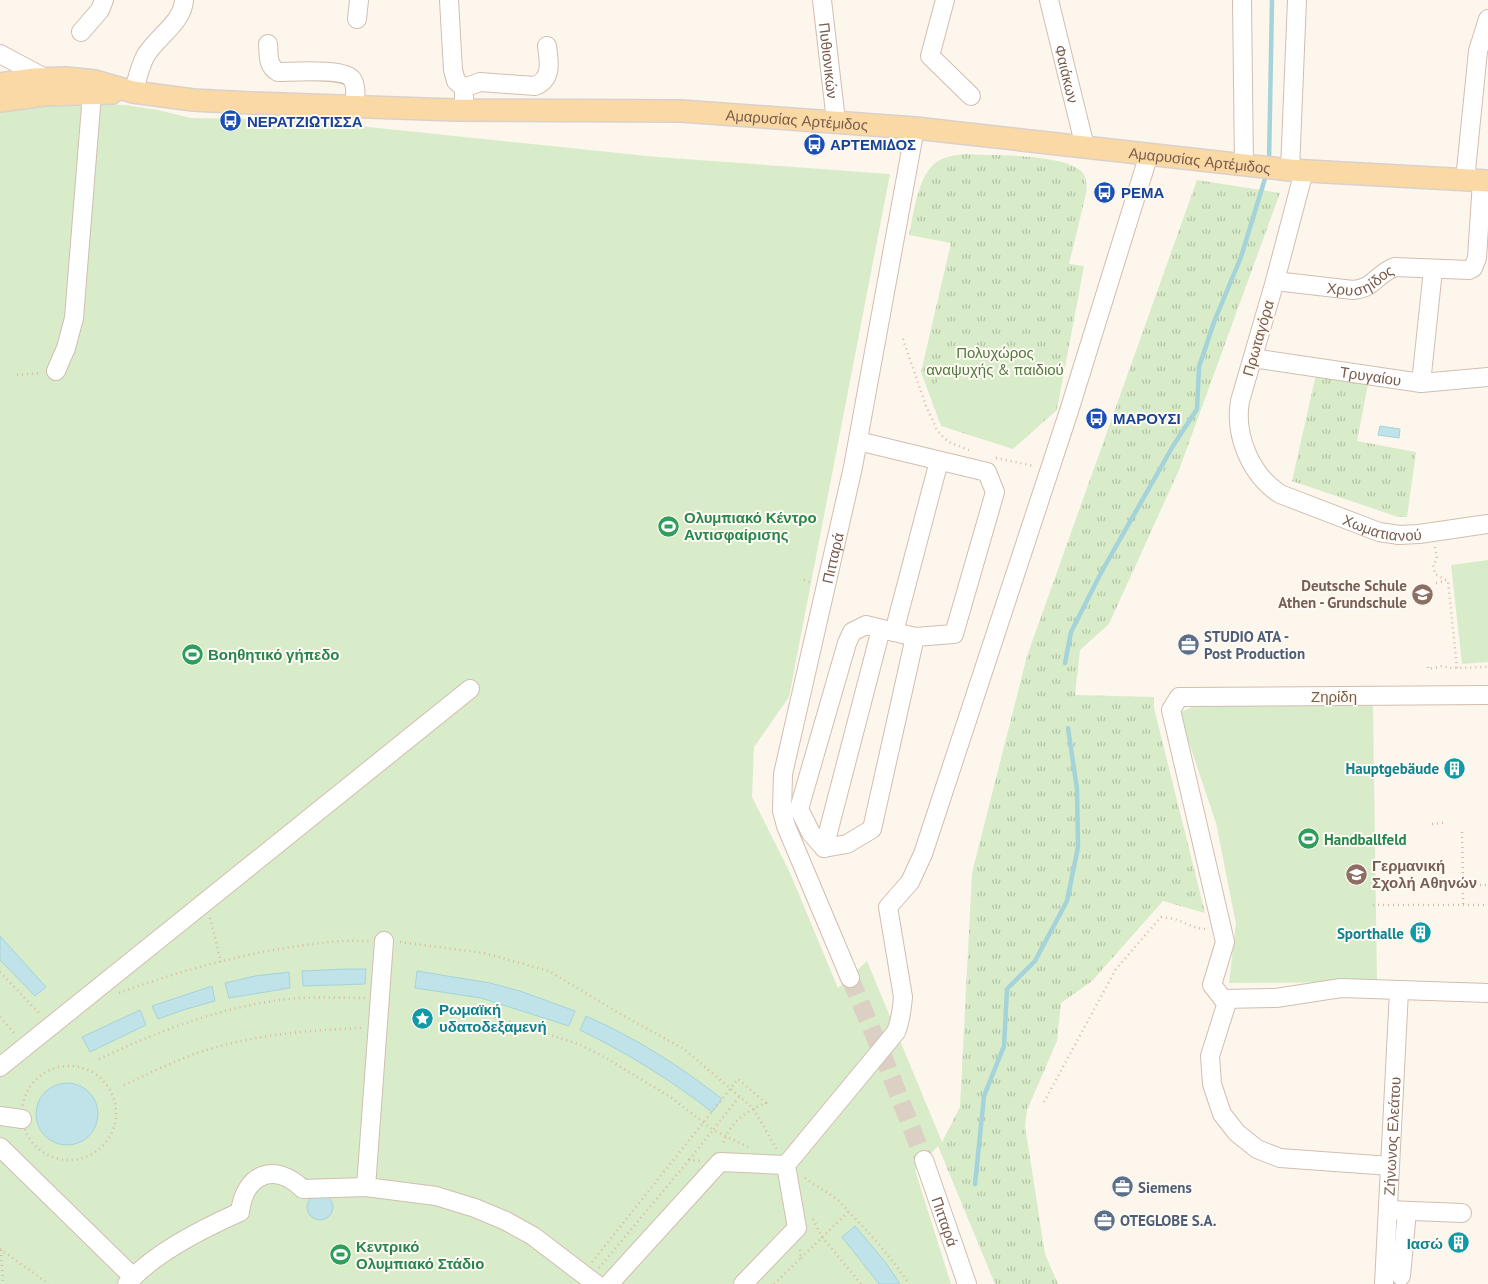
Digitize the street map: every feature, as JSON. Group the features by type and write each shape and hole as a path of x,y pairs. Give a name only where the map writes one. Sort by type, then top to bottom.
{"main road":[{"name":"Αμαρυσίας Αρτέμιδος","path":"1,88 45,78 66,78 95,81 134,92 203,100 464,110 681,111 915,128 1290,170 1479,181"},
{"name":"Αμαρυσίας Αρτέμιδος","path":"1,88 44,94 134,92"}],"street":[{"path":"81,32 100,10 104,0"},
{"path":"134,92 146,55 178,17 184,0"},
{"path":"357,19 360,0"},
{"path":"449,0 453,70 456,81 464,88 464,110"},
{"name":"Πυθιονικών","path":"822,0 836,121"},
{"path":"945,0 930,56 971,96"},
{"name":"Φαιάκων","path":"1049,0 1085,147"},
{"path":"1242,0 1250,166"},
{"name":"Πρωταγόρα","path":"1280,494 1268,487 1258,475 1248,456 1239,428 1238,414 1275,281 1290,170 1297,0"},
{"path":"1479,181 1478,51 1486,29"},
{"path":"268,44 270,64 278,72 338,72 348,75 354,80 355,106"},
{"path":"464,88 480,82 535,86 540,84 548,74 547,46"},
{"path":"0,54 45,78"},
{"path":"56,371 66,348 74,318 92,94"},
{"name":"Πιτταρά","path":"850,978 786,826 782,811 783,774 858,441 915,128"},
{"path":"743,1284 797,1228 786,1165 896,1032 902,1011 902,997 888,907 910,882 923,854 1050,468 1149,154"},
{"name":"Χρυσηίδος","path":"1275,281 1353,290 1370,286 1387,270 1395,268 1465,271 1473,268 1477,258 1479,181"},
{"path":"1421,383 1433,270"},
{"name":"Τρυγαίου","path":"1253,358 1421,383 1488,377"},
{"path":"824,848 811,832 799,809 847,643 852,632 866,625 915,637 954,634 995,492 987,472 858,441"},
{"path":"824,848 887,630 939,461"},
{"name":"Χωματιανού","path":"1280,494 1379,532 1419,534 1488,524"},
{"path":"824,848 847,844 872,829 915,637"},
{"path":"0,1067 470,689"},
{"name":"Ζηρίδη","path":"1222,931 1171,710 1179,697 1488,695"},
{"path":"1222,931 1225,942 1212,985 1223,999 1276,998 1341,988 1488,993"},
{"path":"366,1187 384,941"},
{"name":"Ζήνωνος Ελεάτου","path":"1384,1284 1399,991"},
{"path":"1228,999 1210,1056 1211,1075 1222,1114 1237,1133 1258,1149 1280,1158 1390,1166"},
{"path":"0,1116 22,1119"},
{"path":"0,1147 130,1280 176,1245 211,1225 240,1212 242,1200 255,1180 264,1176 282,1174 295,1181 303,1189 366,1187 436,1196 475,1208 506,1221 533,1236 598,1280 720,1162 786,1165"},
{"name":"Πιτταρά","path":"924,1160 967,1284"},
{"path":"1388,1210 1462,1213"},
{"path":"1401,1276 1407,1211"}],"path":[{"path":"903,339 926,406 937,430 945,439 957,446 975,452"},
{"path":"17,376 56,371"},
{"path":"994,457 1050,468"},
{"path":"1435,546 1437,559 1433,564 1435,574 1448,581"},
{"path":"804,580 812,583"},
{"path":"1436,583 1448,581"},
{"path":"1448,581 1457,668"},
{"path":"1425,675 1428,668 1488,666"},
{"path":"1432,824 1443,824"},
{"path":"1462,832 1463,904"},
{"path":"1463,885 1488,885"},
{"path":"206,901 221,962"},
{"path":"1373,905 1488,905"},
{"path":"1044,1102 1116,969 1161,917 1175,919 1197,928 1222,931"},
{"path":"114,995 150,982 221,962 274,950 333,941 384,941 484,953 549,971 684,1049 753,1108 786,1165 838,1200 883,1249 909,1284"},
{"path":"0,972 50,1025"},
{"path":"99,1058 168,1028 221,1012 300,998 380,999"},
{"path":"456,1008 493,1016 581,1046 606,1058 672,1098 712,1130"},
{"path":"0,1017 25,1046"},
{"path":"124,1085 197,1053 235,1042 289,1033 340,1028 379,1028"},
{"path":"68,1066 84,1068 97,1076 108,1087 114,1101 116,1116 112,1131 104,1144 92,1154 78,1159 62,1160 48,1156 35,1146 26,1134 22,1119 22,1103 28,1089 39,1077 52,1069 68,1066"},
{"path":"689,1160 720,1162 723,1143 732,1128 745,1113 766,1103 738,1080 588,1267 598,1280 689,1160 712,1130 739,1097"},
{"path":"774,1284 849,1212"},
{"path":"810,1214 822,1237 861,1284"},
{"path":"797,1228 801,1258"},
{"path":"1,1249 3,1284"},
{"path":"1,1249 50,1284"}],"green space":[{"path":"49,102 126,105 191,118 301,120 657,157 890,174 789,697 754,747 752,797 790,873 838,988 867,961 942,1142 915,1170 951,1284 0,1284 0,112"},
{"name":"Πολυχώρος αναψυχής & παιδιού","path":"965,154 1044,158 1060,161 1082,172 1086,182 1086,194 1069,264 1084,266 1057,410 1013,449 941,426 921,372 951,243 909,235 917,198 923,179 928,171 933,165 944,158"},
{"path":"1197,180 1280,193 1179,470 1109,624 1080,650 1075,695 1154,697 1154,708 1205,913 1163,901 1092,981 1061,1003 1057,1041 1027,1110 1025,1126 1045,1254 1058,1284 995,1284 938,1146 942,1142 960,1107 972,873 1027,656"},
{"path":"962,348 1064,365 1056,409 1013,448 941,425 929,393"},
{"path":"1317,370 1369,379 1357,441 1416,452 1407,517 1398,517 1292,481"},
{"path":"1488,560 1488,662 1462,664 1451,565"},
{"path":"1196,705 1373,706 1377,982 1229,983 1236,924 1216,823 1179,713"}],"water":[{"path":"1380,426 1400,429 1399,438 1378,435"},
{"path":"0,936 46,987 35,996 0,960"},
{"path":"366,969 365,984 303,986 302,971"},
{"path":"417,971 490,983 520,991 575,1011 569,1026 481,998 415,988"},
{"path":"289,972 290,988 229,998 225,983 255,976"},
{"path":"212,986 215,1001 158,1019 152,1006"},
{"path":"140,1010 146,1025 90,1052 82,1037"},
{"path":"586,1016 657,1053 722,1099 712,1112 648,1068 580,1030"},
{"path":"61,1083 73,1083 89,1092 96,1102 98,1114 96,1126 89,1136 73,1145 61,1145 50,1140 41,1131 36,1120 36,1108 41,1097 50,1088"},
{"path":"320,1194 329,1198 333,1207 329,1216 320,1220 311,1216 307,1207 311,1198"},
{"path":"855,1226 886,1263 900,1284 879,1284 842,1237"}],"waterway":[{"path":"1269,163 1272,0"},
{"path":"1065,663 1071,632 1102,571 1173,446 1197,409 1199,367 1214,322 1241,257 1267,172"},
{"path":"975,1184 984,1096 1004,1046 1007,989 1035,961 1067,901 1078,847 1077,789 1068,728"}],"tunnel":[{"path":"850,978 924,1160"}],"place":[{"name":"ΝΕΡΑΤΖΙΩΤΙΣΣΑ","path":"231,121"},
{"name":"ΑΡΤΕΜΙΔΟΣ","path":"814,144"},
{"name":"ΡΕΜΑ","path":"1105,192"},
{"name":"ΜΑΡΟΥΣΙ","path":"1097,418"},
{"name":"Ολυμπιακό Κέντρο Αντισφαίρισης","path":"668,526"},
{"name":"Deutsche Schule Athen - Grundschule","path":"1423,594"},
{"name":"STUDIO ATA - Post Production","path":"1188,645"},
{"name":"Βοηθητικό γήπεδο","path":"192,654"},
{"name":"Hauptgebäude","path":"1455,768"},
{"name":"Handballfeld","path":"1308,839"},
{"name":"Γερμανική Σχολή Αθηνών","path":"1356,874"},
{"name":"Sporthalle","path":"1420,933"},
{"name":"Ρωμαϊκή υδατοδεξαμενή","path":"423,1018"},
{"name":"Siemens","path":"1122,1187"},
{"name":"OTEGLOBE S.A.","path":"1104,1220"},
{"name":"Ιασώ","path":"1459,1243"},
{"name":"Κεντρικό Ολυμπιακό Στάδιο","path":"340,1255"}]}
